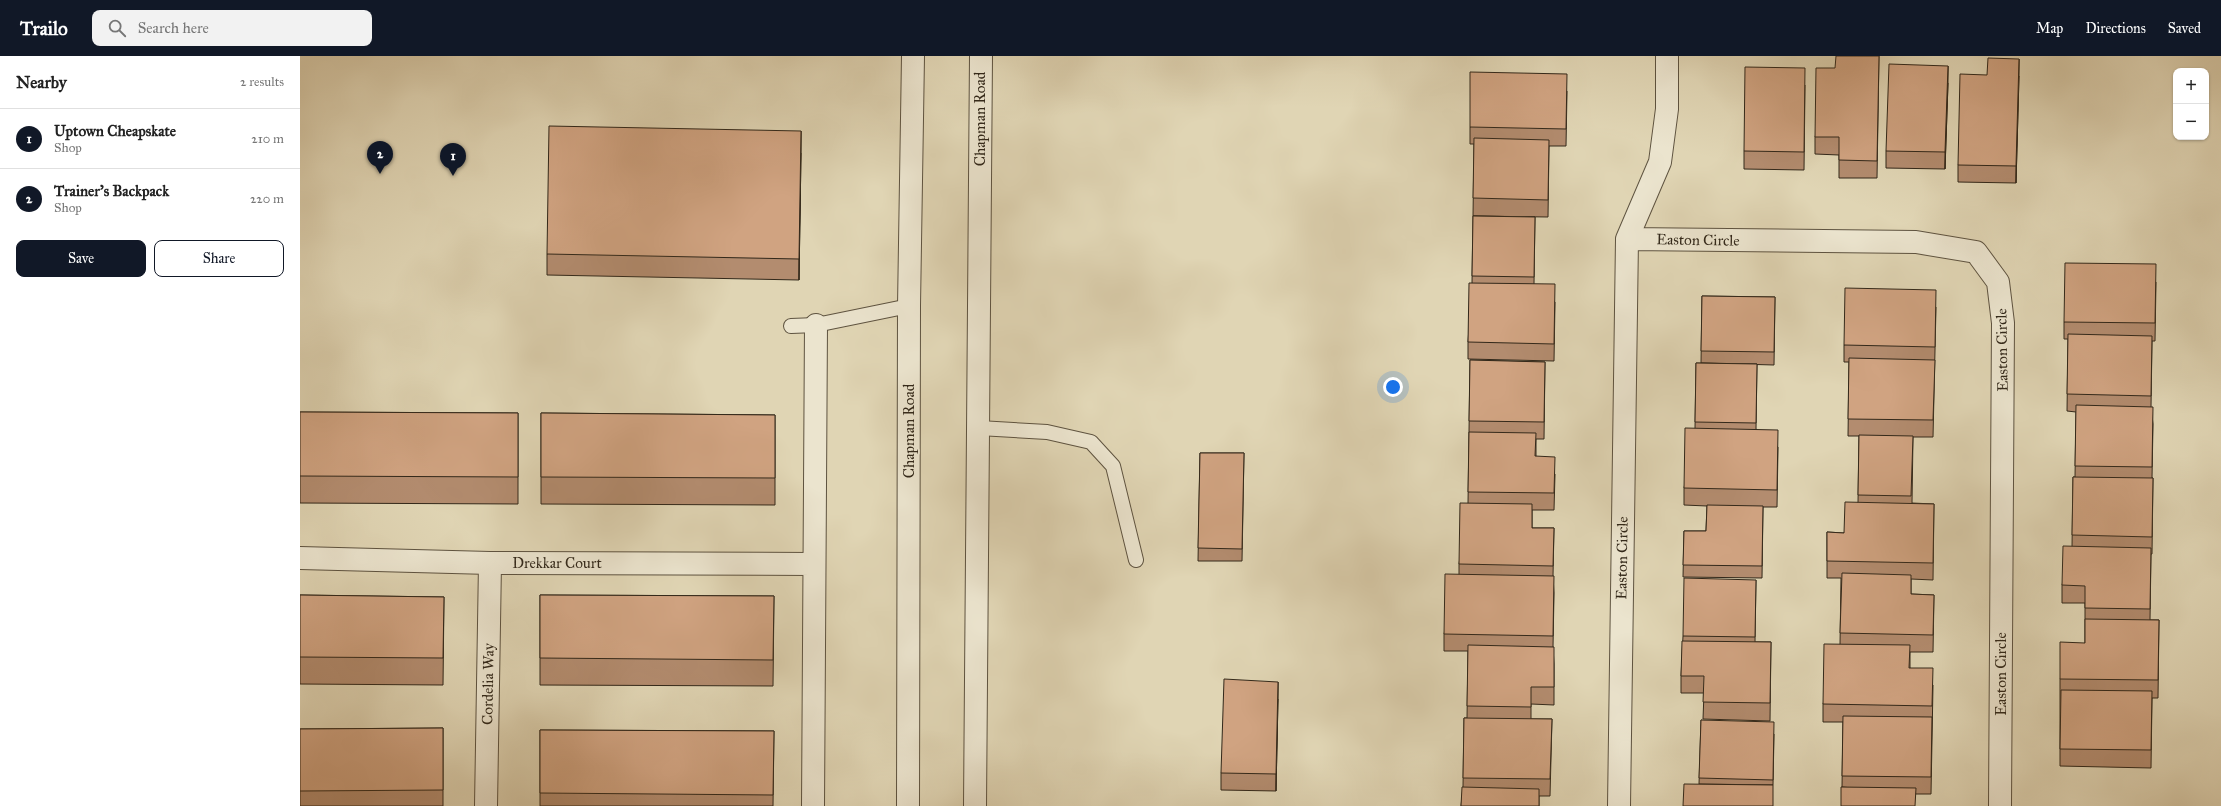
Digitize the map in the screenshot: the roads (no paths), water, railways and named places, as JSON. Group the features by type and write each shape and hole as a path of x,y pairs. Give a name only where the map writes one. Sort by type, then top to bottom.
{"street":[{"name":"Chapman Road","path":"908,806 909,306 913,56"},
{"name":"Chapman Road","path":"975,806 981,56"},
{"name":"Easton Circle","path":"1619,806 1627,239 1660,162 1667,109 1667,56"},
{"name":"Easton Circle","path":"1627,239 1916,242 1976,252 1998,282 2003,323 2000,806"},
{"path":"813,806 816,325"},
{"name":"Drekkar Court","path":"300,558 490,563 814,564"},
{"name":"Cordelia Way","path":"486,806 490,563"}],"lane":[{"path":"791,326 816,325 909,306"},
{"path":"979,428 1047,432 1091,442 1113,466 1136,560"}],"place":[{"name":"Trainer's Backpack","path":"380,174"},
{"name":"Uptown Cheapskate","path":"453,176"}]}
